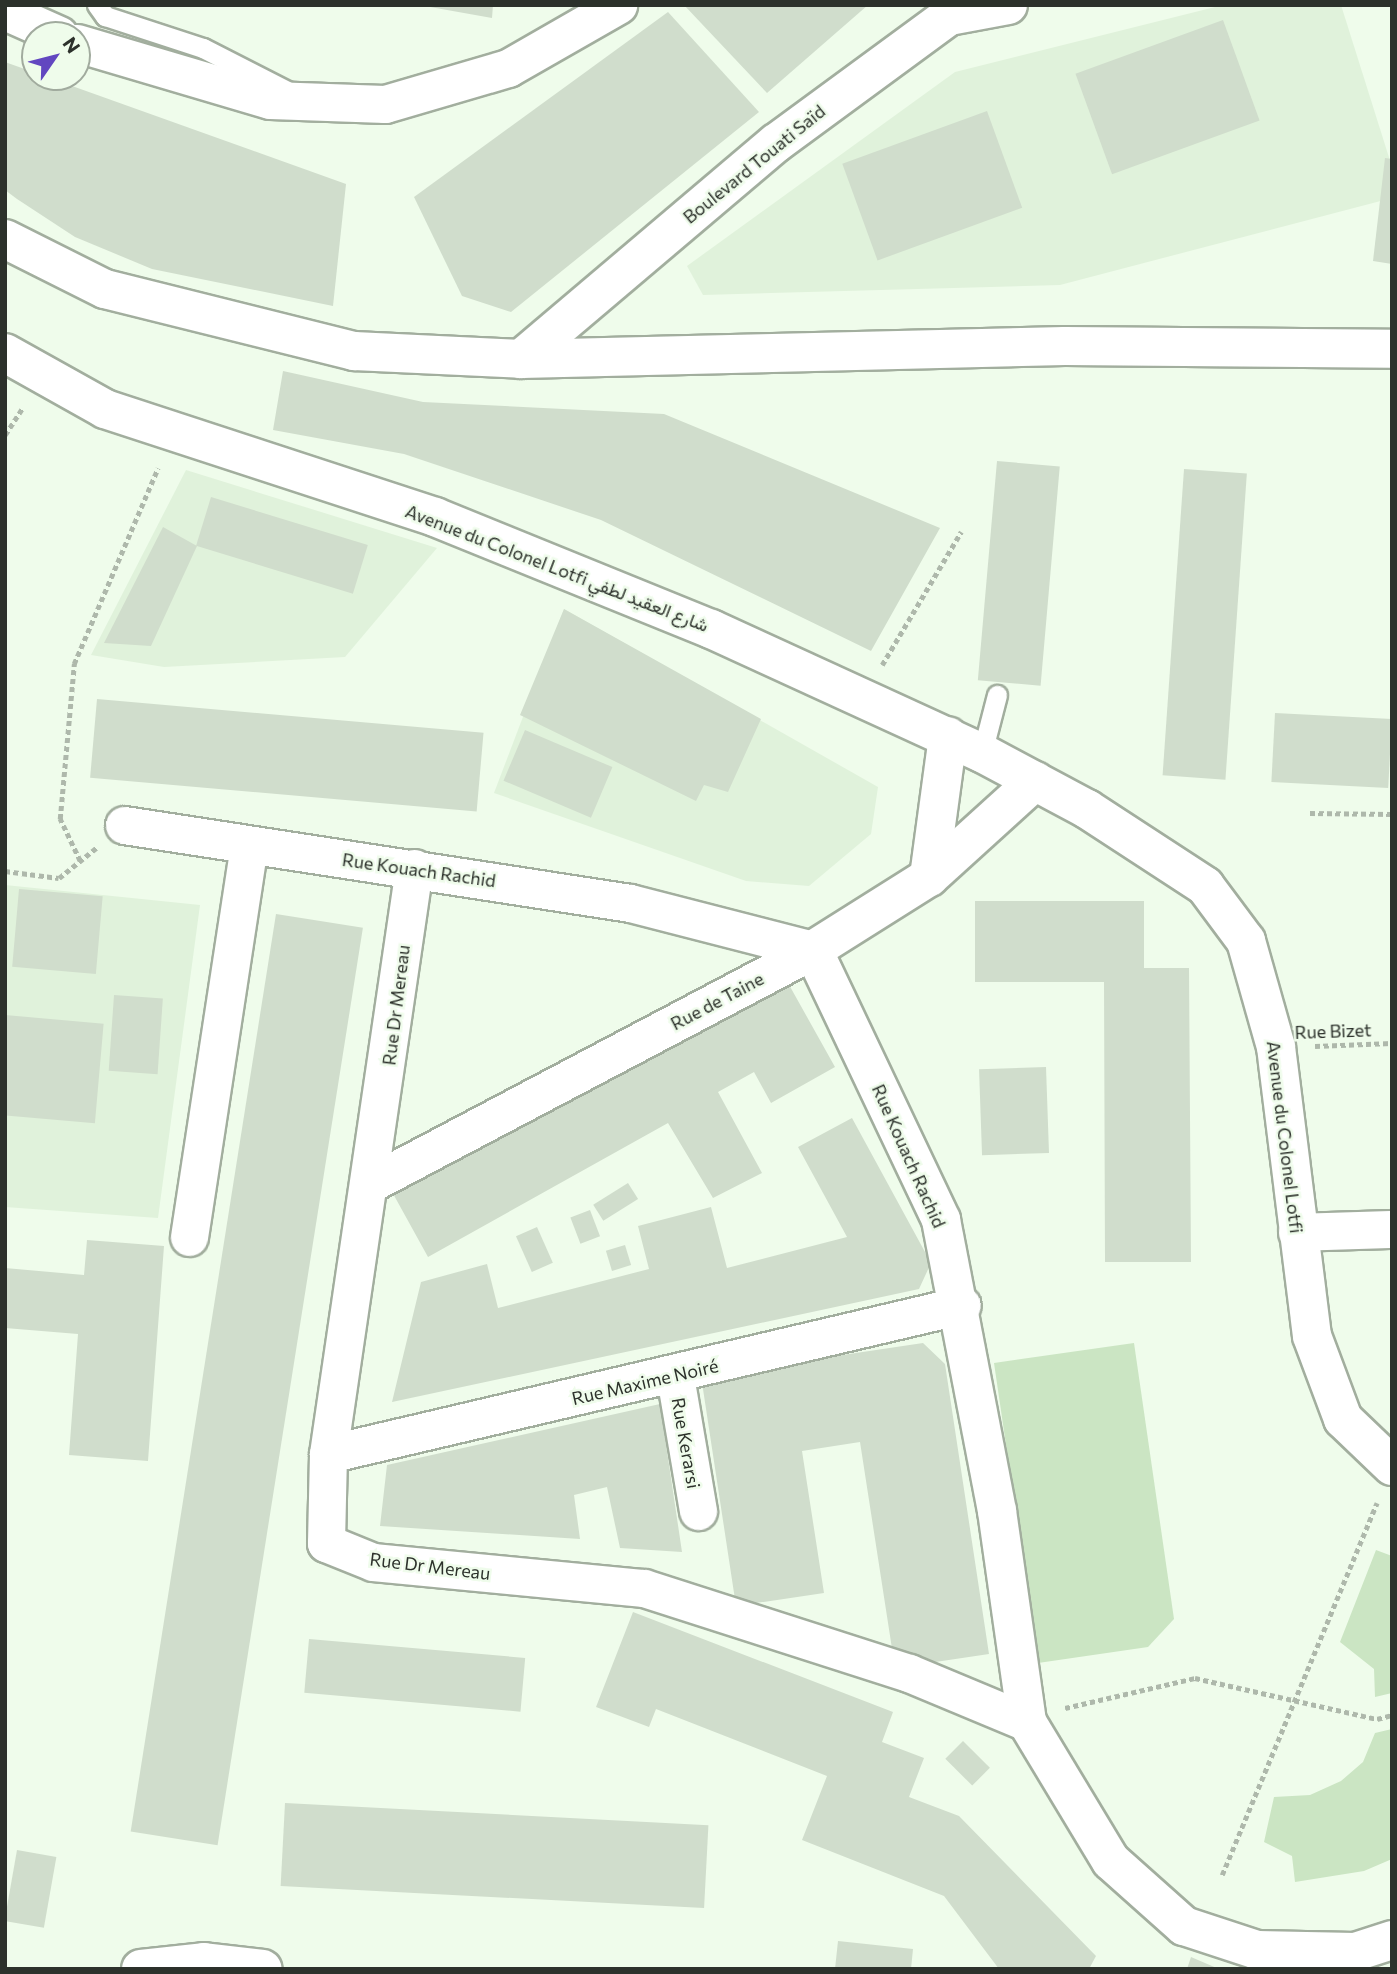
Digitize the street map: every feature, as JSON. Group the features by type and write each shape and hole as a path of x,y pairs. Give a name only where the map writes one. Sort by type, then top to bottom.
{"main road":[{"name":"Boulevard Touati Saïd","path":"521,359 776,143 949,16 1008,5"},
{"path":"5,239 105,289 354,351 521,359 1065,346 1392,349"},
{"name":"Avenue du Colonel Lotfi شارع العقيد لطفي","path":"5,353 105,409 460,527 711,629 948,736"},
{"path":"929,877 948,736"},
{"name":"Avenue du Colonel Lotfi","path":"948,736 1035,781 1205,886 1246,941 1276,1047 1312,1336 1343,1419 1385,1483"},
{"name":"Rue de Taine","path":"813,950 929,877 1035,781"},
{"name":"Rue Kouach Rachid","path":"813,950 941,1220 962,1306 1038,1716 1111,1861 1184,1926 1257,1950 1355,1952 1392,1941"},
{"path":"141,1969 204,1962 262,1969"}],"street":[{"path":"91,47 270,100 386,104 508,68 618,5"},
{"path":"5,11 28,21"},
{"name":"Rue Kouach Rachid","path":"124,825 630,903 813,950"},
{"path":"188,1237 249,846"},
{"name":"Rue Dr Mereau","path":"414,868 373,1182 328,1454 326,1543 373,1562 644,1588 1038,1716"},
{"name":"Rue de Taine","path":"373,1182 813,950"},
{"path":"1297,1232 1392,1229"},
{"name":"Rue Maxime Noiré","path":"328,1454 675,1376 962,1306"},
{"name":"Rue Kerarsi","path":"675,1376 698,1511"}],"lane":[{"path":"97,5 105,16 203,48 307,101"},
{"path":"982,753 998,695"}],"path":[{"path":"80,861 60,819 74,664 163,458"},
{"path":"881,666 961,532"},
{"path":"1310,814 1392,814"},
{"path":"5,871 59,878 124,825"},
{"name":"Rue Bizet","path":"1276,1047 1392,1043"},
{"path":"1222,1875 1385,1483"},
{"path":"1038,1716 1195,1678 1292,1703 1377,1719 1392,1715"}],"shaded area":[{"path":"1223,5 1341,5 1392,167 1392,198 1060,285 703,295 687,266 955,72"},
{"path":"186,470 437,548 345,657 164,667 91,655"},
{"path":"564,609 878,787 871,834 809,886 746,881 494,793"},
{"path":"5,885 200,905 158,1218 5,1207"},
{"path":"1134,1343 1174,1619 1148,1647 1038,1663 994,1363"},
{"path":"1376,1550 1392,1556 1392,1693 1375,1697 1374,1669 1340,1642"},
{"path":"1392,1729 1392,1859 1364,1871 1295,1882 1292,1856 1264,1842 1274,1797 1310,1795 1341,1781 1363,1762 1375,1733"}],"building":[{"path":"419,5 493,5 492,18"},
{"path":"684,5 868,5 767,93"},
{"path":"668,12 759,112 511,312 462,296 414,197"},
{"path":"1223,20 1260,121 1112,174 1075,74"},
{"path":"5,62 21,68 21,91 86,91 346,184 333,306 152,269 75,237 5,190"},
{"path":"987,111 1022,208 878,260 842,164"},
{"path":"1385,158 1392,159 1392,264 1373,261"},
{"path":"283,371 423,402 664,414 940,528 871,651 601,520 404,454 273,430"},
{"path":"997,461 1060,466 1041,686 978,680"},
{"path":"1184,469 1247,473 1225,780 1163,775"},
{"path":"211,497 368,545 353,594 196,546"},
{"path":"163,527 197,546 151,646 104,643"},
{"path":"564,609 761,719 728,792 704,785 696,801 520,715"},
{"path":"97,699 484,733 477,812 90,778"},
{"path":"1275,713 1392,719 1388,788 1271,782"},
{"path":"525,730 612,767 591,818 504,781"},
{"path":"19,889 103,896 96,974 12,967"},
{"path":"975,901 1144,901 1144,968 1189,968 1191,1262 1105,1262 1104,982 975,982"},
{"path":"276,914 363,928 218,1845 131,1832"},
{"path":"783,974 835,1067 771,1103 754,1072 718,1092 762,1173 713,1198 668,1123 428,1257 391,1190"},
{"path":"114,995 163,998 158,1074 109,1071"},
{"path":"5,1015 104,1024 95,1123 5,1115"},
{"path":"1046,1067 1049,1153 982,1155 979,1069"},
{"path":"852,1118 931,1263 919,1289 392,1402 421,1282 487,1264 498,1308 649,1269 638,1226 711,1207 727,1268 847,1237 798,1147"},
{"path":"628,1183 638,1199 603,1221 593,1205"},
{"path":"590,1210 600,1236 580,1244 570,1218"},
{"path":"537,1227 553,1263 532,1272 516,1236"},
{"path":"87,1240 164,1246 148,1461 69,1455 78,1334 5,1328 5,1268 84,1275"},
{"path":"625,1245 631,1265 612,1271 606,1251"},
{"path":"923,1343 945,1364 989,1654 895,1668 860,1442 802,1451 824,1593 736,1606 701,1376"},
{"path":"660,1404 682,1552 620,1548 607,1487 574,1495 580,1539 380,1526 387,1465"},
{"path":"633,1612 893,1712 882,1742 924,1758 909,1797 959,1816 1096,1956 1089,1969 999,1969 944,1896 802,1840 827,1776 656,1709 649,1727 596,1707"},
{"path":"309,1639 525,1658 520,1712 304,1693"},
{"path":"963,1741 990,1768 972,1786 945,1759"},
{"path":"285,1803 708,1825 704,1908 281,1886"},
{"path":"17,1850 56,1857 44,1928 5,1921"},
{"path":"838,1941 913,1949 911,1969 835,1969"},
{"path":"1191,1957 1219,1969 1187,1969"}]}
